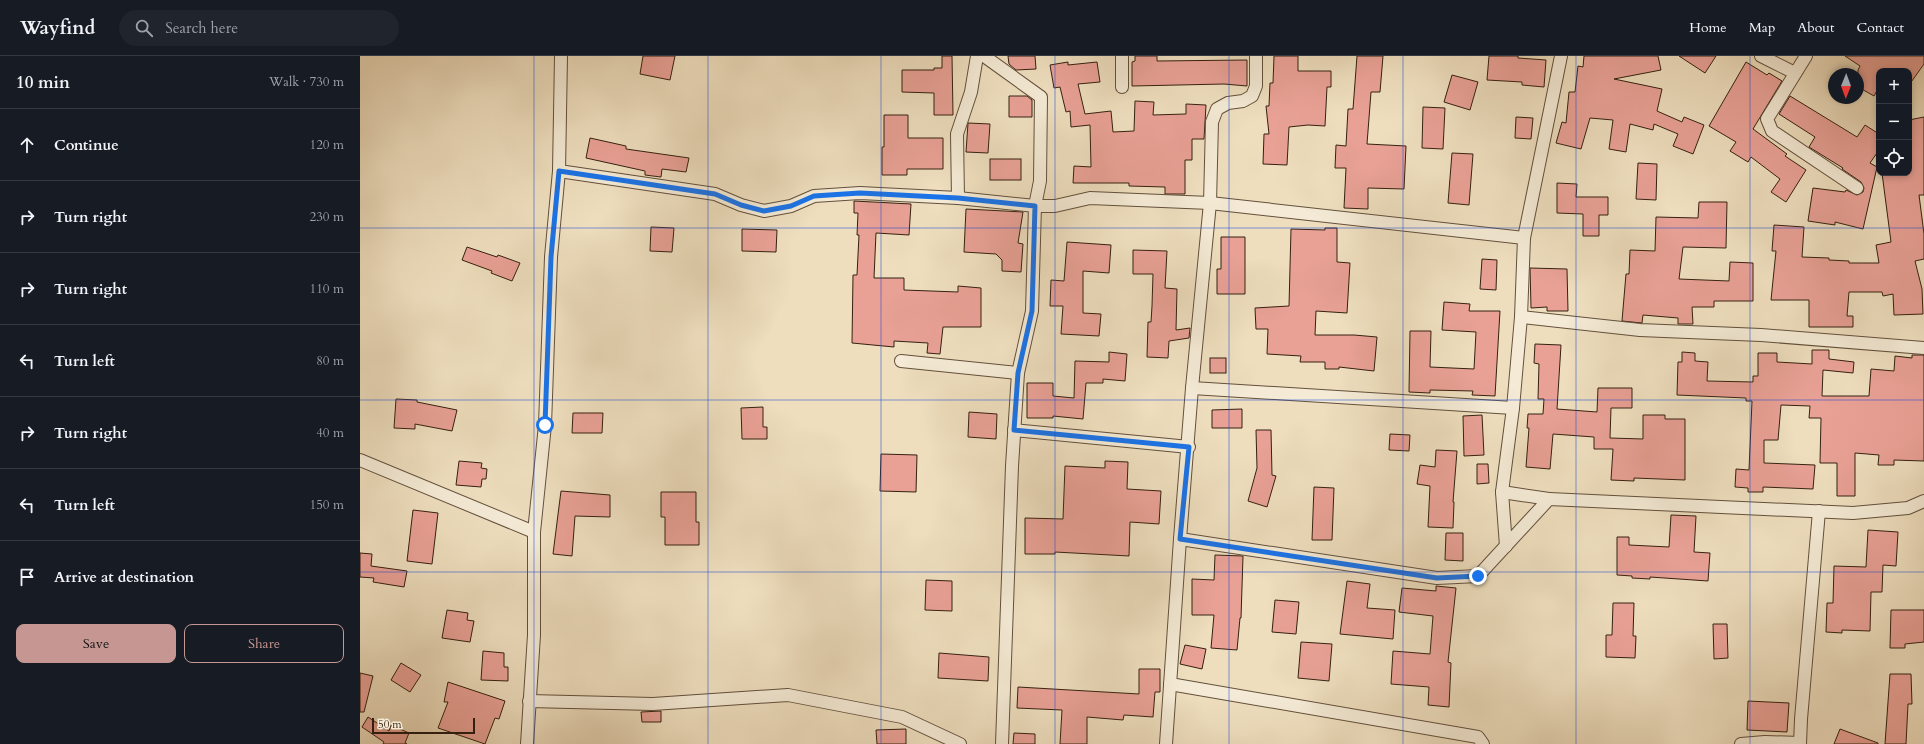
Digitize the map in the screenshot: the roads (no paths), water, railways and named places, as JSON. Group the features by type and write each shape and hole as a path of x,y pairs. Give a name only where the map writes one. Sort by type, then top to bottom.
{"street":[{"path":"527,744 534,635 534,532 545,425 551,257 559,171 561,56"},
{"path":"958,198 957,134 971,92 976,56"},
{"path":"984,56 1041,97 1040,181 1035,206 1032,311 1018,373 1014,430 1002,744"},
{"path":"1122,56 1122,87"},
{"path":"1166,744 1180,539 1189,447 1192,388 1210,203 1212,122 1217,109 1228,103 1243,101 1252,96 1256,86 1256,56"},
{"path":"1506,546 1502,492 1513,408 1521,317 1524,238 1561,56"},
{"path":"1761,56 1795,73"},
{"path":"1806,56 1767,119 1768,125 1772,130 1857,188"},
{"path":"559,171 715,194 741,205 764,211 791,206 814,196 860,193 958,198 1035,206 1055,206 1090,198 1210,203 1524,238"},
{"path":"1521,317 1640,330 1761,335 1924,348"},
{"path":"901,361 1018,373"},
{"path":"1192,388 1513,408"},
{"path":"1014,430 1189,447"},
{"path":"360,460 534,532"},
{"path":"1502,492 1549,499 1853,513 1908,508 1924,501"},
{"path":"1180,539 1437,578 1478,576 1549,499"},
{"path":"1741,744 1765,742 1800,744 1800,719 1819,511"},
{"path":"1170,684 1478,737 1483,744"},
{"path":"529,701 653,704 788,695 902,718 960,744"}]}
